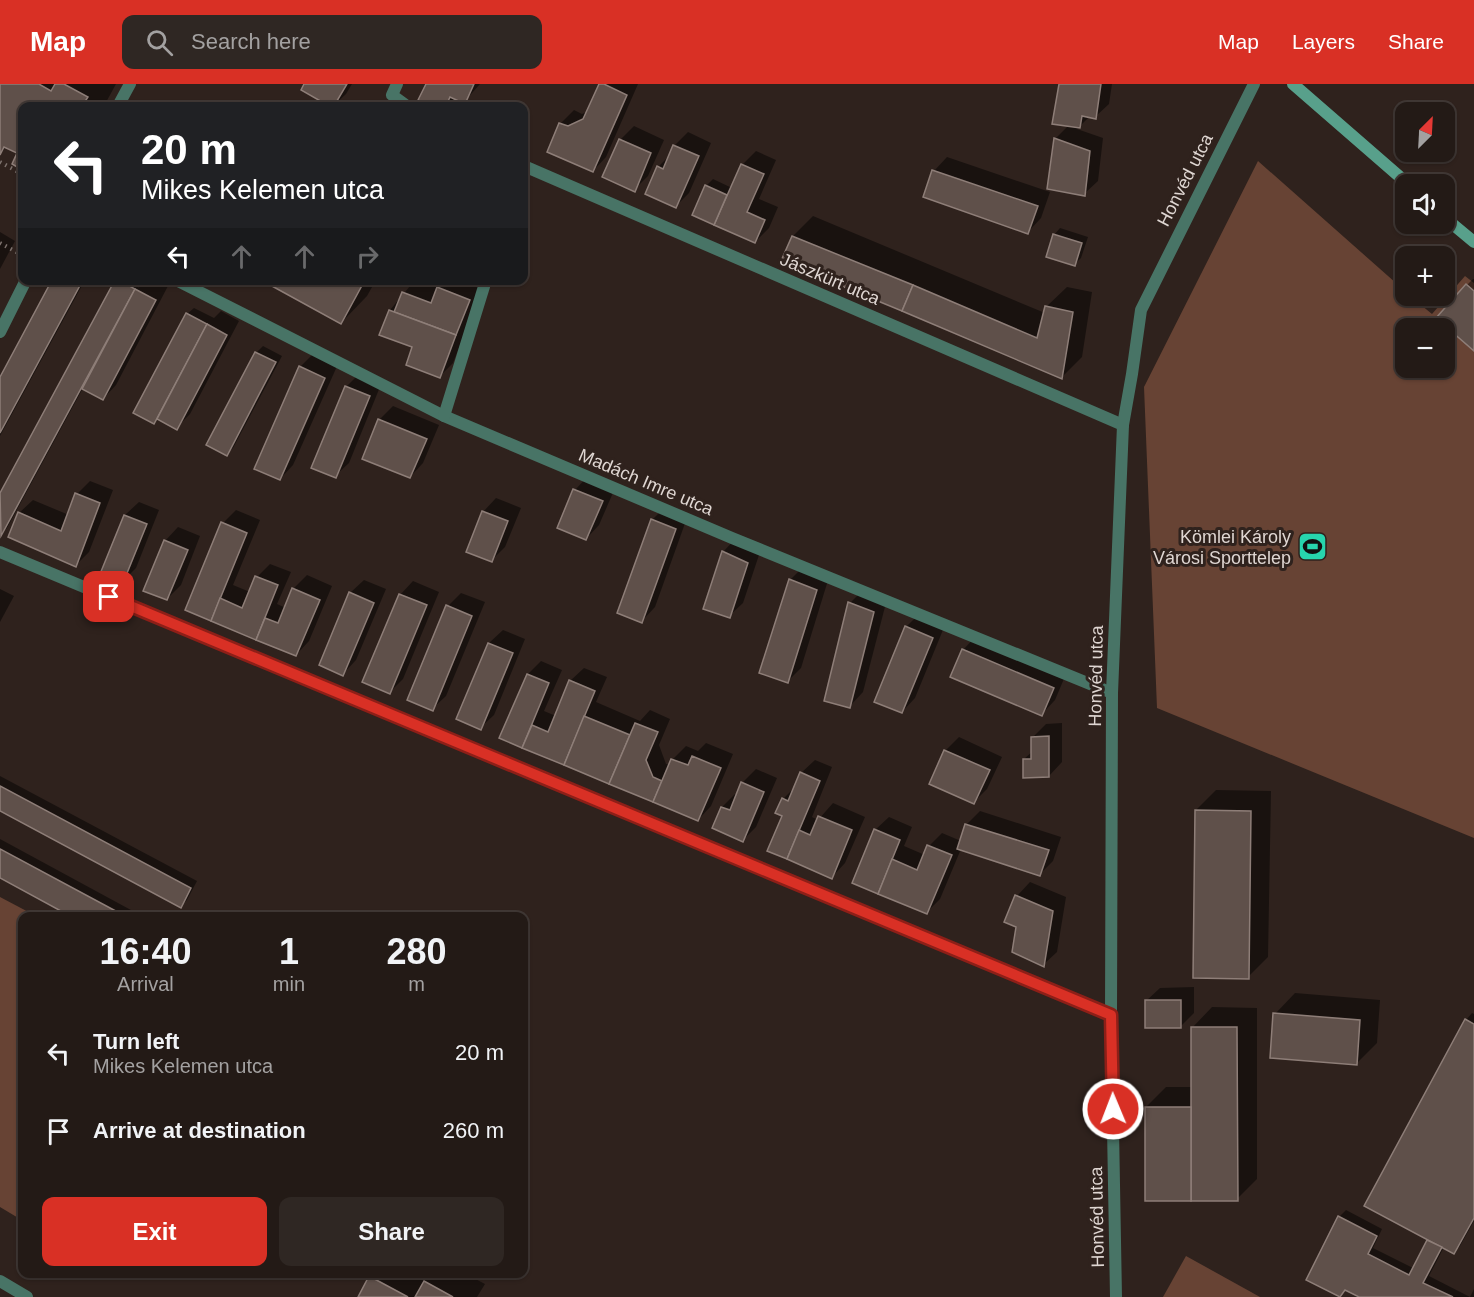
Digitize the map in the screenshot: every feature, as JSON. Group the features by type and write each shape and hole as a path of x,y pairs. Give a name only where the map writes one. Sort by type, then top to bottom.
{"street":[{"path":"120,102 130,84"},
{"path":"397,84 392,96 401,102"},
{"name":"Honvéd utca","path":"1116,1297 1111,1015 1112,693 1123,424 1141,310 1254,84"},
{"path":"1293,84 1396,174"},
{"name":"Jászkürt utca","path":"528,168 1123,424"},
{"path":"1455,226 1474,242"},
{"path":"0,332 24,285"},
{"name":"Madách Imre utca","path":"186,285 444,416 732,538 1112,693"},
{"path":"444,416 484,285"},
{"path":"0,552 1111,1015"},
{"path":"0,1281 27,1297"}],"path":[{"path":"0,162 18,172"},
{"path":"0,243 18,253"}],"shaded area":[{"name":"Kömlei Károly Városi Sporttelep","path":"1258,161 1395,282 1395,306 1422,306 1432,314 1439,306 1455,306 1455,288 1465,276 1474,283 1474,838 1157,708 1144,387"},
{"path":"0,897 28,912 18,912 18,1218 0,1207"},
{"path":"1186,1256 1260,1297 1163,1297"}],"building":[{"path":"0,84 39,84 51,91 55,84 64,84 88,97 85,102 18,102 18,168 12,164 17,153 4,147 0,155"},
{"path":"304,84 347,84 336,102 322,102 301,90"},
{"path":"426,84 474,84 466,102 450,97 448,102 418,100"},
{"path":"599,84 604,84 627,95 593,172 547,152 559,123 568,126 583,119"},
{"path":"1059,84 1101,84 1096,119 1082,116 1080,128 1052,124"},
{"path":"1054,138 1090,151 1085,196 1047,189"},
{"path":"619,139 651,153 635,192 602,177"},
{"path":"673,145 699,156 676,208 645,194 657,166 663,169"},
{"path":"741,164 764,174 747,212 765,220 755,243 714,225"},
{"path":"932,170 1038,206 1028,234 923,197"},
{"path":"705,185 727,195 714,225 692,215"},
{"path":"1053,234 1082,243 1075,266 1046,257"},
{"path":"792,236 913,285 902,311 781,261"},
{"path":"1466,284 1474,291 1474,351 1455,334 1455,318 1436,318 1447,306 1455,306 1455,296"},
{"path":"49,285 80,285 0,433 0,377"},
{"path":"112,285 128,285 135,289 1,536 0,493"},
{"path":"270,285 362,285 341,324"},
{"path":"913,285 1037,338 1045,306 1073,312 1062,379 902,311"},
{"path":"437,287 470,300 456,335 394,312 402,292 431,303"},
{"path":"135,289 156,300 103,400 82,389"},
{"path":"389,310 456,335 440,378 406,365 412,347 379,335"},
{"path":"186,313 207,324 154,424 133,413"},
{"path":"207,324 227,335 177,430 157,419"},
{"path":"255,352 276,362 227,456 206,445"},
{"path":"299,366 325,378 280,480 254,469"},
{"path":"345,386 370,396 336,478 311,468"},
{"path":"378,419 427,439 410,478 362,459"},
{"path":"573,489 603,501 586,540 557,528"},
{"path":"75,493 100,503 76,567 8,537 18,512 61,531"},
{"path":"482,511 508,521 492,562 466,552"},
{"path":"124,515 147,524 123,583 100,574"},
{"path":"651,519 676,529 642,623 617,613"},
{"path":"221,522 247,533 211,621 185,610"},
{"path":"164,540 188,550 167,600 143,591"},
{"path":"722,551 748,563 730,618 703,609"},
{"path":"255,576 278,585 256,640 211,621 220,598 242,608"},
{"path":"789,579 817,590 788,683 759,673"},
{"path":"292,588 320,600 296,656 256,640 265,618 278,623"},
{"path":"349,592 374,603 343,676 319,665"},
{"path":"399,594 427,605 390,694 362,682"},
{"path":"848,602 874,612 850,708 824,701"},
{"path":"446,605 472,616 433,711 407,700"},
{"path":"905,626 933,638 902,713 874,702"},
{"path":"488,643 513,653 481,730 456,719"},
{"path":"962,649 1054,688 1042,716 950,677"},
{"path":"527,674 549,683 522,748 499,738"},
{"path":"569,680 595,691 564,765 522,748 532,725 548,732"},
{"path":"584,716 630,735 609,784 564,765"},
{"path":"635,723 658,732 646,760 653,777 662,781 653,802 609,784"},
{"path":"1049,736 1049,777 1023,778 1023,759 1031,759 1031,737"},
{"path":"944,750 990,770 974,804 929,784"},
{"path":"692,756 721,768 698,821 653,802 671,759 688,765"},
{"path":"800,772 820,781 787,859 767,851 782,816 775,813 782,798 788,801"},
{"path":"741,782 764,792 743,842 712,828 721,807 730,810"},
{"path":"0,786 191,888 181,908 0,811"},
{"path":"1195,810 1251,811 1249,979 1193,978"},
{"path":"818,816 852,830 832,879 787,859 799,830 810,835"},
{"path":"965,824 1049,850 1040,876 957,849"},
{"path":"874,829 900,840 878,894 852,883"},
{"path":"927,845 952,855 927,914 878,894 892,859 917,870"},
{"path":"0,849 118,912 63,912 0,878"},
{"path":"1015,895 1053,911 1044,967 1012,952 1016,927 1004,922"},
{"path":"1145,1000 1181,1000 1181,1028 1145,1028"},
{"path":"1273,1013 1360,1020 1357,1065 1270,1058"},
{"path":"1465,1019 1474,1024 1474,1218 1454,1254 1364,1206"},
{"path":"1191,1027 1237,1027 1238,1201 1191,1201"},
{"path":"1145,1107 1191,1107 1191,1201 1145,1201"},
{"path":"1338,1216 1377,1236 1368,1254 1409,1275 1427,1240 1442,1247 1423,1283 1453,1297 1359,1297 1345,1290 1340,1297 1306,1280"},
{"path":"368,1278 373,1278 408,1297 358,1297"},
{"path":"424,1281 453,1297 415,1297"}],"place":[{"name":"Kömlei Károly Városi Sporttelep","path":"1312,547"}],"route":[{"path":"109,597 1111,1015 1113,1109"}]}
